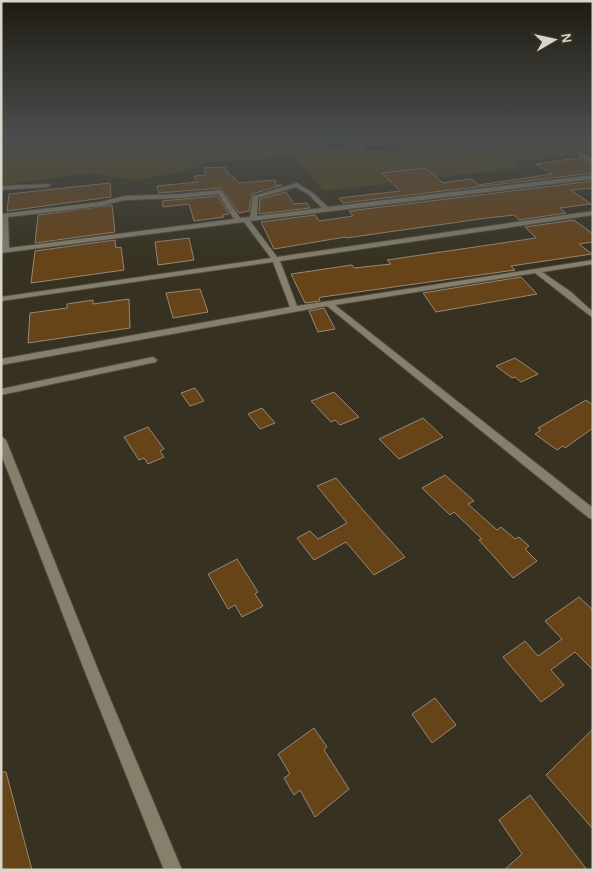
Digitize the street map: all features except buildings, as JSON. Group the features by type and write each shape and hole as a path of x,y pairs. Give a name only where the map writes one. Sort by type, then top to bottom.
{"street":[{"path":"294,309 276,260 246,220 220,192 125,198 94,205 3,216 4,250 246,220 326,210 436,195 570,180"},
{"path":"1,188 47,185"},
{"path":"246,220 255,212 255,197 294,185 302,187 326,210"},
{"path":"1,299 593,214"},
{"path":"1,362 294,309 593,262"},
{"path":"536,271 568,294 593,316"},
{"path":"329,304 593,515"},
{"path":"1,392 153,360"},
{"path":"1,440 92,672 173,870"}],"shaded area":[{"path":"1,180 41,180 1,185"},
{"path":"314,180 420,180 324,191"}]}
